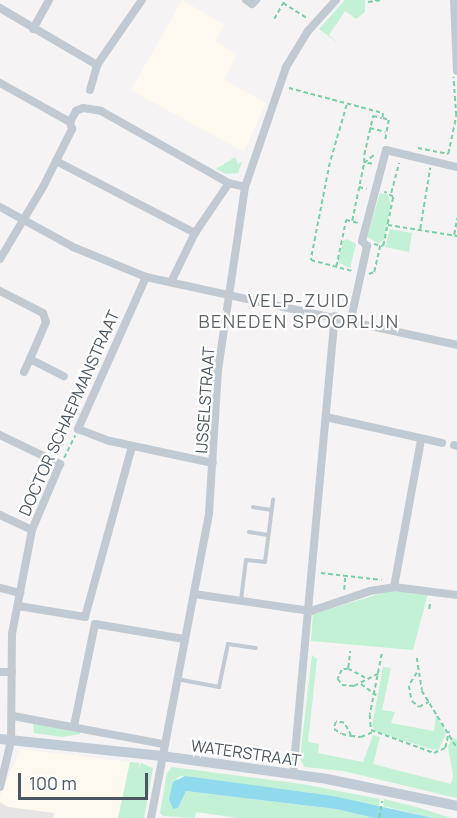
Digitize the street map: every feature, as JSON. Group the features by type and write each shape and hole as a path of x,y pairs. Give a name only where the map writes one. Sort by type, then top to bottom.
{"street":[{"path":"33,28 49,0"},
{"path":"90,90 97,65 142,0"},
{"path":"246,0 252,4 256,0"},
{"name":"IJSSELSTRAAT","path":"151,818 163,744 209,513 218,370 245,187 286,67 315,23 336,0"},
{"path":"454,0 455,71"},
{"path":"0,9 97,65"},
{"path":"0,82 70,122 72,129 25,220 0,259"},
{"path":"70,122 76,111 83,108 100,111 229,183 245,187"},
{"path":"351,319 366,246 362,241 382,148 457,167"},
{"path":"56,161 195,233"},
{"path":"171,282 195,233 229,183"},
{"path":"0,207 73,247 146,277 351,319 457,345"},
{"name":"DOCTOR SCHAEPMANSTRAAT","path":"78,429 146,277"},
{"path":"0,291 43,313 46,322 24,372"},
{"path":"293,774 311,611 336,316"},
{"path":"30,359 64,376"},
{"path":"326,417 441,443"},
{"path":"78,429 132,446 213,463"},
{"path":"0,435 60,464"},
{"path":"394,584 421,440"},
{"path":"18,606 86,617 132,446"},
{"name":"DOCTOR SCHAEPMANSTRAAT","path":"0,788 6,740 13,717 12,672 20,593 32,530 60,464"},
{"path":"0,515 32,530"},
{"path":"194,594 311,611 342,599 394,584 457,595"},
{"path":"0,588 20,593"},
{"path":"74,726 95,624 184,639"},
{"path":"0,672 12,672"},
{"path":"13,717 74,726 163,744"},
{"name":"WATERSTRAAT","path":"6,740 162,756 293,774 457,806"}],"lane":[{"path":"241,600 246,560 265,562 273,500"},
{"path":"253,507 272,510"},
{"path":"249,532 268,535"},
{"path":"177,679 219,687 228,644 256,648"}],"path":[{"path":"274,19 284,1 315,23"},
{"path":"368,2 382,3"},
{"path":"416,157 418,148 448,154 456,116 455,71"},
{"path":"285,87 383,113 383,118"},
{"path":"348,105 332,155 311,260 361,272 374,272 380,245"},
{"path":"352,221 373,116 389,120 382,148 364,162"},
{"path":"370,128 387,132"},
{"path":"362,241 384,246 391,194 401,154"},
{"path":"364,162 372,164"},
{"path":"420,230 430,166"},
{"path":"359,187 372,190"},
{"path":"381,192 391,194"},
{"path":"388,225 455,236 457,218"},
{"path":"336,267 346,220 366,224"},
{"name":"DOCTOR SCHAEPMANSTRAAT","path":"60,464 78,429"},
{"path":"314,573 394,584"},
{"path":"342,599 345,576"},
{"path":"429,609 432,592"},
{"path":"348,669 350,651"},
{"path":"374,732 370,715 376,695 382,654"},
{"path":"417,658 422,691 449,731 457,748"},
{"path":"365,678 348,669 340,672 339,683 361,683 376,695"},
{"path":"361,683 365,678 380,672"},
{"path":"418,673 410,684 412,701 419,707 430,702"},
{"path":"351,736 344,723 336,722 335,731 351,736 361,737 374,732 434,753 445,748 449,731"},
{"path":"379,818 381,805"}],"shaded area":[{"path":"182,0 225,25 215,41 237,55 224,80 266,103 244,152 131,90"},
{"path":"20,749 130,762 118,818 53,818 53,813 8,807 0,802 0,796"},
{"path":"0,802 8,807 54,813 53,818 0,818"}],"green space":[{"path":"345,0 365,0 365,12 356,19 345,11 329,35 339,44 319,29"},
{"path":"235,157 238,164 242,162 238,173 226,174 216,169"},
{"path":"380,193 388,195 391,205 384,240 378,243 367,237"},
{"path":"390,229 412,233 409,252 385,247"},
{"path":"347,239 356,244 350,268 338,262 343,241"},
{"path":"392,590 428,593 413,650 311,641 313,614"},
{"path":"312,655 317,659 308,742 319,744 318,753 363,762 373,735 380,737 373,764 451,784 453,776 448,747 452,737 457,740 457,798 343,771 304,767 300,758"},
{"path":"383,667 391,668 382,710 395,712 391,723 434,731 436,714 446,733 438,751 376,732 372,726"},
{"path":"33,723 81,731 80,734 62,737 34,733"},
{"path":"130,762 139,763 139,768 141,763 153,768 144,818 118,818"},
{"path":"172,767 302,784 380,799 379,806 181,776 177,778 173,809 178,808 186,791 336,809 374,818 238,818 196,812 195,818 163,816 160,813 167,773"},
{"path":"384,799 451,818 433,818 383,806"}],"water":[{"path":"185,776 333,796 433,818 374,818 336,809 186,791 178,808 173,809 169,799 173,782"}],"district":[{"name":"VELP-ZUID BENEDEN SPOORLIJN","path":"299,311"}]}
